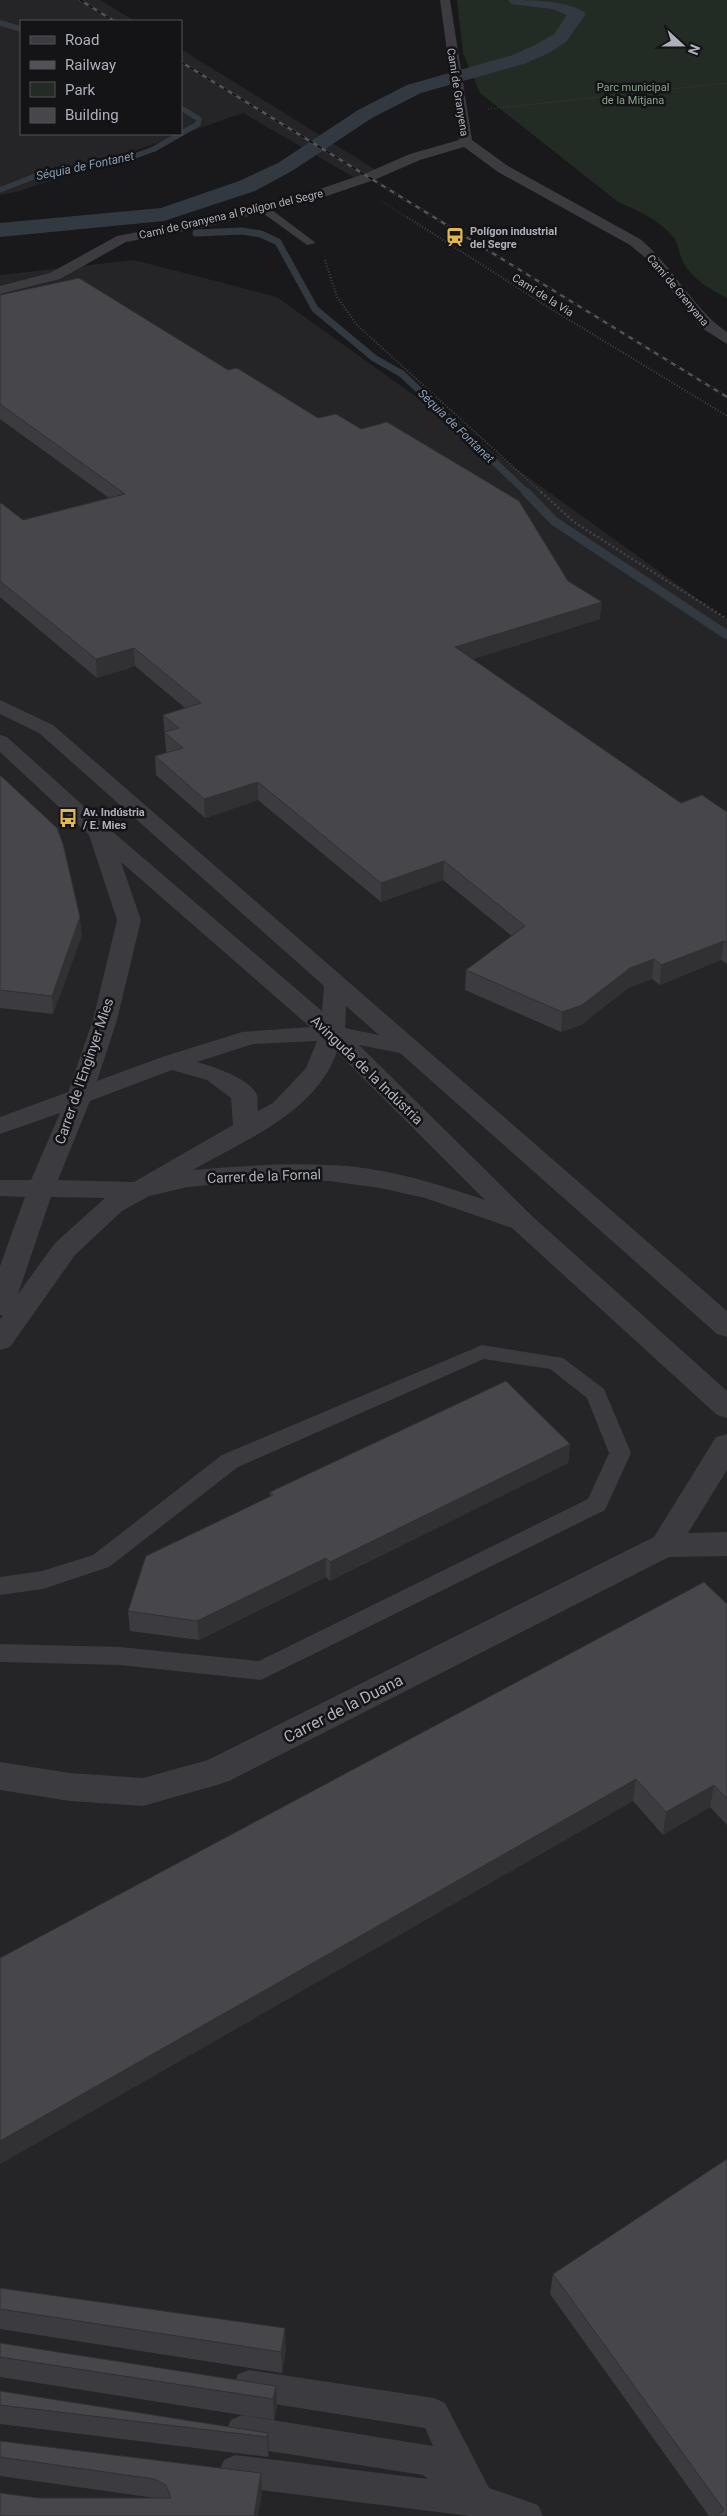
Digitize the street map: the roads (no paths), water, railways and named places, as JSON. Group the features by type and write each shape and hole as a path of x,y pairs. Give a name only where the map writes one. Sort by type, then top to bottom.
{"street":[{"name":"Camí de Granyena","path":"445,0 466,142 503,169 552,195"},
{"name":"Camí de Granyena al Polígon del Segre","path":"0,290 62,274 106,247 122,240 264,209 352,183 415,157 466,142"},
{"name":"Camí de Grenyana","path":"552,195 616,230 653,257 705,324 727,338"},
{"path":"0,706 46,729 412,1048 727,1327"},
{"name":"Avinguda de la Indústria","path":"0,741 99,832 332,1032 522,1222 727,1408"},
{"name":"Carrer de l'Enginyer Mies","path":"0,1306 40,1191 78,1099 105,1020 129,920 99,832"},
{"path":"0,1340 64,1249 113,1205 136,1190 282,1108 318,1071 332,1032 336,982"},
{"path":"0,1126 78,1099 171,1062 251,1037 332,1032 412,1048"},
{"path":"171,1062 216,1075 244,1095 246,1127"},
{"name":"Carrer de la Fornal","path":"0,1188 40,1191 136,1190 206,1178 282,1173 329,1173 380,1180 431,1191 522,1222"},
{"path":"665,1545 727,1446"},
{"name":"Carrer de la Duana","path":"0,1776 70,1787 143,1792 217,1771 665,1545 727,1544"}],"lane":[{"path":"264,209 311,242"},
{"path":"0,1586 43,1580 101,1561 230,1461 482,1352 556,1363 596,1394 620,1453 597,1504 261,1670 120,1656 0,1653"},
{"path":"217,2380 434,2414 470,2509"},
{"path":"215,2427 430,2460 470,2509"},
{"path":"205,2467 470,2509 527,2516"}],"waterway":[{"path":"0,230 164,214 247,186 285,167 365,114 414,89 520,59 542,49 560,38 577,14 556,5 517,0"},
{"name":"Séquia de Fontanet","path":"0,23 20,29"},
{"name":"Séquia de Fontanet","path":"182,109 199,119 198,124 182,133"},
{"name":"Séquia de Fontanet","path":"0,190 33,177 135,156 154,149 179,135"},
{"name":"Séquia de Fontanet","path":"196,233 242,231 261,234 278,242 315,309 374,358 402,374 527,493"},
{"name":"Séquia de Fontanet","path":"527,493 554,521 727,635"}],"railway":[{"path":"80,0 112,20"},
{"path":"182,63 727,397"}],"place":[{"name":"Polígon industrial del Segre","path":"455,237"},
{"name":"Av. Indústria / E. Mies","path":"68,818"}],"park label":[{"name":"Parc municipal de la Mitjana","path":"633,93"}]}
